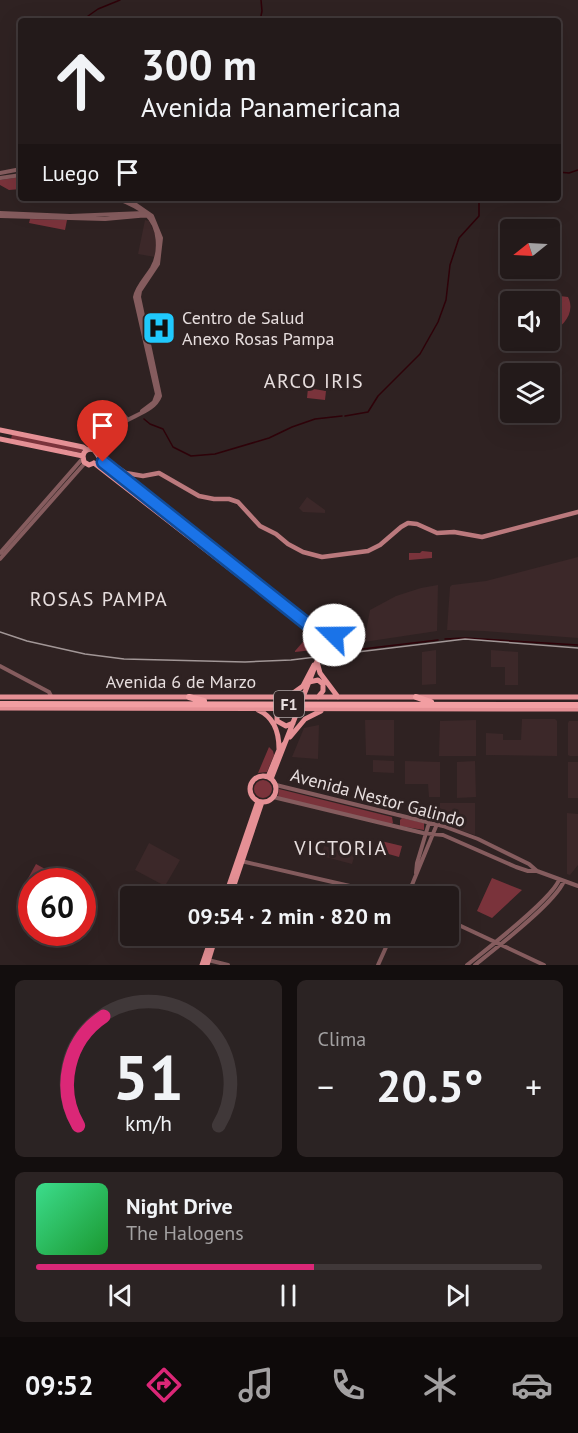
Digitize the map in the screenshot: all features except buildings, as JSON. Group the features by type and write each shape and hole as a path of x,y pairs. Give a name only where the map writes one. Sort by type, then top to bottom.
{"highway":[{"path":"189,697 204,701"},
{"path":"416,697 431,702"},
{"name":"Avenida 6 de Marzo","path":"0,702 578,703"},
{"name":"Avenida 6 de Marzo","path":"0,702 54,704 578,703"},
{"path":"54,704 65,708"},
{"path":"218,704 230,709"}],"main road":[{"path":"0,430 83,447 126,473 143,476 159,473 199,496 238,502 260,526 303,552 322,557 368,552 408,523 417,524 437,533 454,532 482,537 578,512"},
{"path":"0,439 94,463 315,632"},
{"path":"84,459 94,453"},
{"path":"94,453 94,463"},
{"path":"94,453 315,632"},
{"path":"321,628 328,629 335,637 335,644 332,648 321,651 313,645 315,632 321,628"},
{"path":"270,778 321,651"},
{"path":"284,697 300,689 312,666 317,662"},
{"path":"317,662 320,673 338,697"},
{"path":"309,682 318,680 323,684 323,691 318,697"},
{"name":"Avenida 6 de Marzo","path":"0,702 51,696 416,697 578,703"},
{"name":"Avenida 6 de Marzo","path":"0,702 65,708 230,709 578,703"},
{"path":"253,709 262,711 274,723 278,736 279,750 270,778"},
{"path":"284,709 277,715 277,721 285,726 293,723"},
{"path":"279,750 304,719 317,712 332,709"},
{"path":"257,778 270,778 276,785 276,793 273,797 260,801 251,794 251,785 257,778"},
{"path":"232,886 260,801"},
{"path":"205,962 211,946"}],"street":[{"path":"0,173 18,170"},
{"path":"0,178 18,175"},
{"path":"122,201 147,214"},
{"path":"94,453 112,430 153,403 156,395 135,302 137,290 152,268 158,250 155,231 147,214 130,201"},
{"path":"0,214 70,216 147,214"},
{"path":"94,453 118,417 122,413 127,419"},
{"path":"0,553 84,459"},
{"path":"0,559 84,459"},
{"path":"0,666 49,692 51,696"},
{"name":"Avenida Nestor Galindo","path":"276,785 437,825 478,839 529,864 537,871"},
{"name":"Avenida Nestor Galindo","path":"273,797 443,835 516,867 537,871 578,886"},
{"path":"415,877 429,823"},
{"path":"411,886 437,825"},
{"path":"240,860 351,886"},
{"path":"467,965 548,902 562,888 562,880"},
{"path":"459,925 544,965"},
{"path":"475,965 498,943"},
{"path":"378,965 387,946"},
{"path":"205,962 228,965"}],"shaded area":[{"path":"18,177 18,189 9,190 0,185 0,180"},
{"path":"30,219 67,220 65,230 29,223"},
{"path":"145,220 149,221 155,234 157,246 155,257 138,254"},
{"path":"560,296 568,297 570,303 569,314 560,327"},
{"path":"308,388 326,391 325,400 307,398"},
{"path":"12,434 82,449 82,453 11,440"},
{"path":"307,497 325,510 325,513 303,512 299,508"},
{"path":"432,552 432,558 409,560 409,553"},
{"path":"578,557 578,638 447,630 452,585 486,581"},
{"path":"438,585 437,631 364,642 370,610 396,596"},
{"path":"320,630 328,630 333,635 331,646 320,648 315,643 315,635"},
{"path":"309,635 313,650 295,652 295,651"},
{"path":"436,650 436,684 422,685 422,652"},
{"path":"491,650 518,652 518,685 505,685 505,667 491,667"},
{"path":"522,719 555,719 557,721 557,756 486,755 486,733 503,734 503,740 521,740"},
{"path":"365,720 394,720 394,756 366,755"},
{"path":"476,720 476,756 439,756 440,721"},
{"path":"569,721 578,721 578,756 568,755"},
{"path":"319,725 318,759 292,757 304,728"},
{"path":"269,747 274,755 267,772 258,773"},
{"path":"373,760 394,761 394,773 373,772"},
{"path":"405,761 440,762 440,797 429,797 428,784 405,784"},
{"path":"475,761 476,797 457,798 457,762"},
{"path":"568,762 578,762 578,798 568,798"},
{"path":"263,780 269,783 272,789 269,795 263,798 257,795 254,789 257,783"},
{"path":"279,789 392,817 393,823 278,797"},
{"path":"440,803 475,803 475,835 439,823"},
{"path":"567,813 578,814 578,865 570,875 567,874"},
{"path":"402,818 424,823 424,830 400,826"},
{"path":"381,841 402,846 399,857 378,851"},
{"path":"149,843 180,860 165,886 135,870"},
{"path":"324,846 355,854 352,864 322,856"},
{"path":"492,878 522,890 492,918 477,911"}],"waterway":[{"path":"85,18 98,9 120,0"},
{"path":"261,0 261,18"},
{"path":"561,172 578,170"},
{"path":"345,416 368,412 378,396 420,354 438,322 446,300 450,265 459,238 479,216 479,201"},
{"path":"144,419 163,429 173,447 191,456 215,454 269,438 315,419 342,416"},
{"path":"445,639 465,638 578,645"},
{"path":"329,653 438,640"}],"railway":[{"path":"0,632 27,641 85,654 124,659 245,662 291,660 465,639 578,648"}],"place":[{"name":"Centro de Salud Anexo Rosas Pampa","path":"159,328"}],"district":[{"name":"ARCO IRIS","path":"314,381"},
{"name":"ROSAS PAMPA","path":"99,599"},
{"name":"VICTORIA","path":"341,848"}],"route":[{"path":"103,462 316,631 326,628 334,635"}]}
